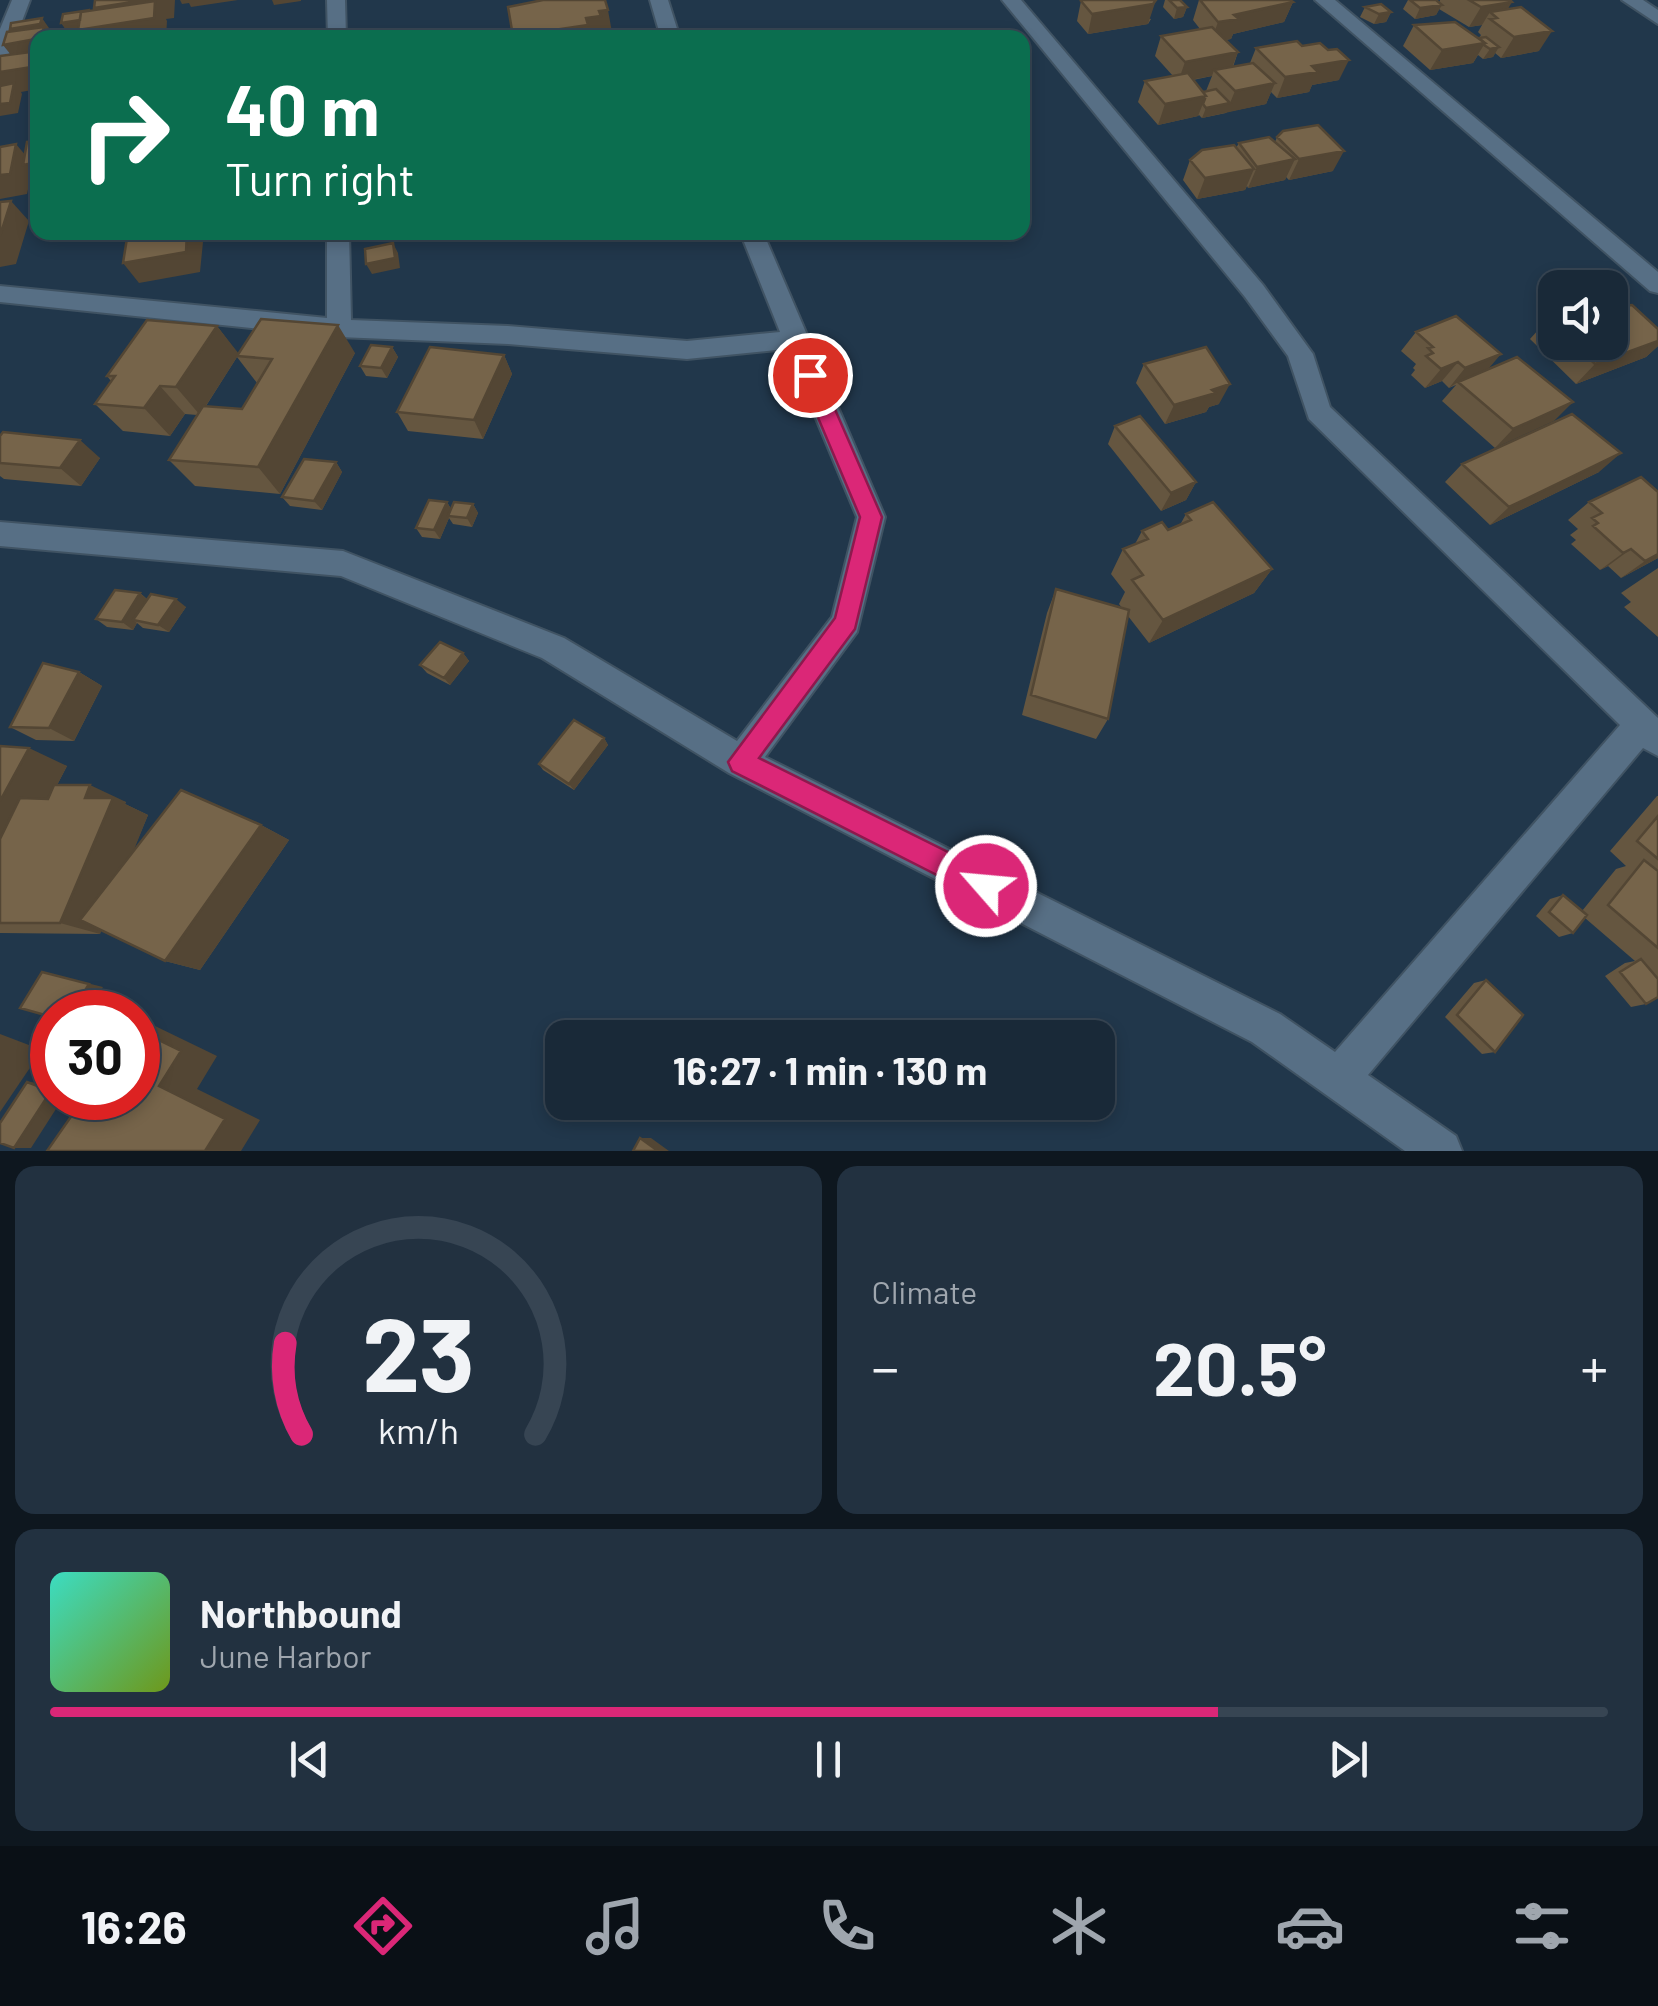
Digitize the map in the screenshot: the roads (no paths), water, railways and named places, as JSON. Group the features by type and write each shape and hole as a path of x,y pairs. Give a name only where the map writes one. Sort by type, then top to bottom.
{"street":[{"path":"0,52 21,0"},
{"path":"336,0 336,30"},
{"path":"659,0 668,30"},
{"path":"1011,0 1277,322 1300,354 1318,412 1650,732 1338,1079"},
{"path":"1324,0 1658,284"},
{"path":"1631,0 1658,18"},
{"path":"338,240 339,328"},
{"path":"741,762 846,622 871,517 754,240"},
{"path":"0,294 339,328 508,335 687,350 795,340"},
{"path":"0,534 343,564 552,648 741,762 1266,1028 1441,1151"}]}
